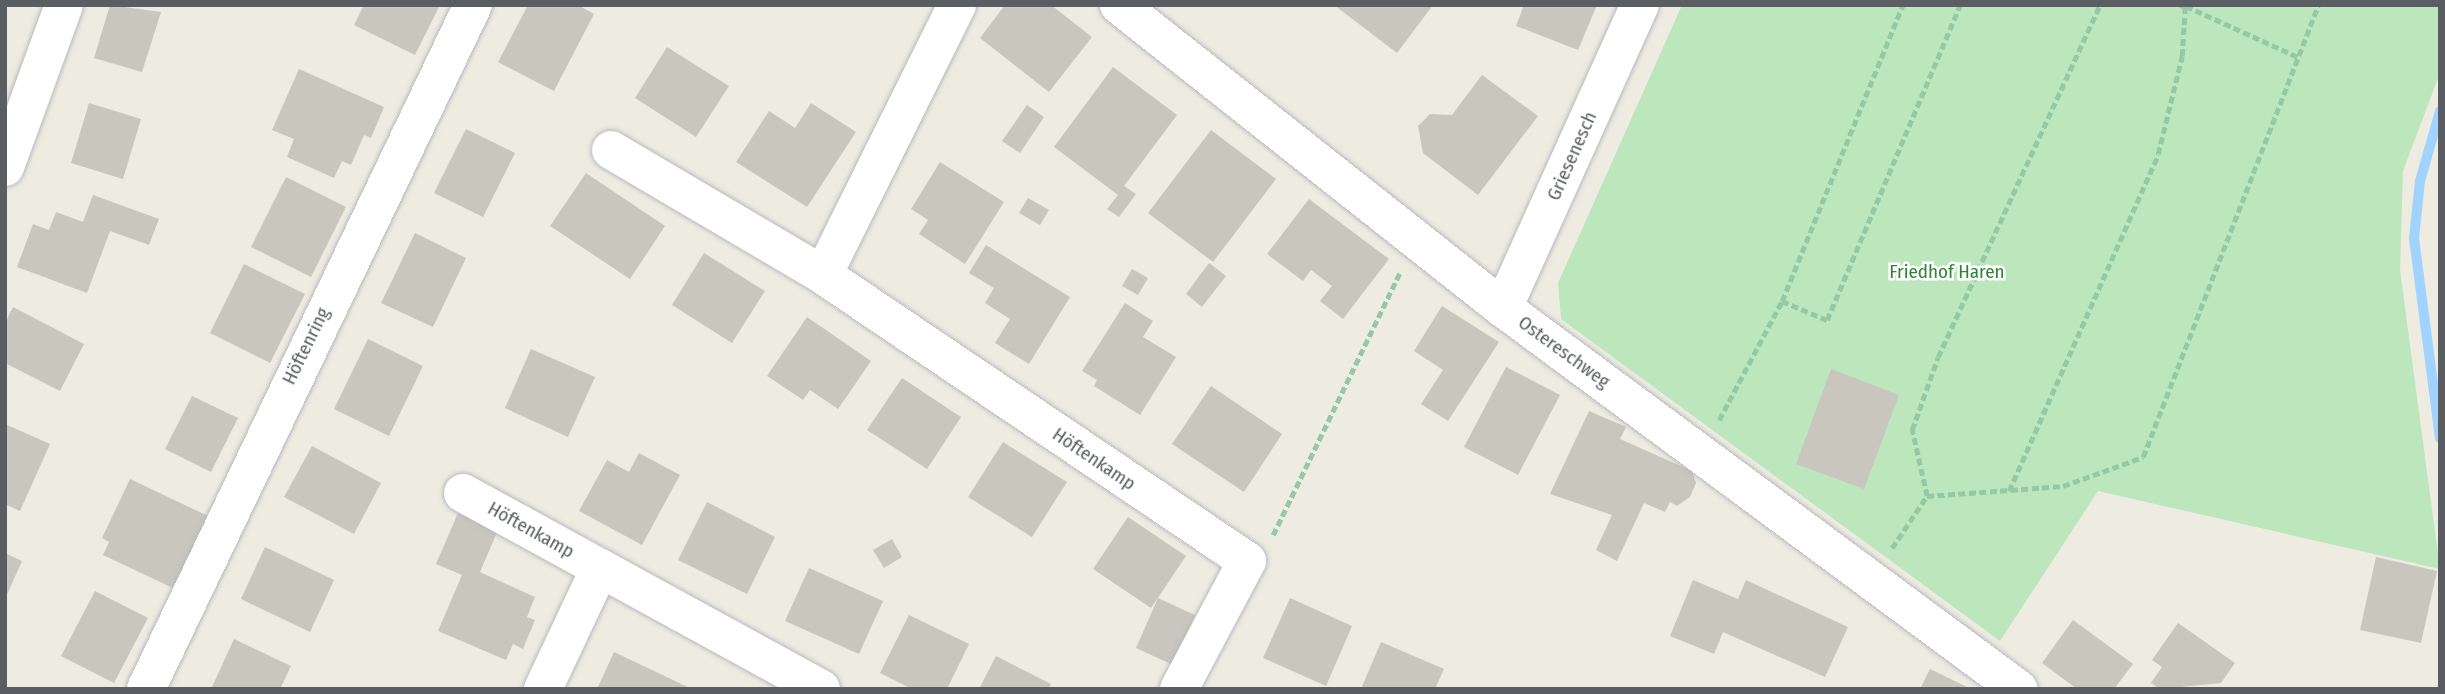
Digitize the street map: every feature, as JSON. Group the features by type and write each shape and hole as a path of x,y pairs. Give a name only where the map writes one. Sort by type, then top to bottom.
{"street":[{"path":"5,167 64,5"},
{"name":"Höftenring","path":"146,689 473,5"},
{"path":"823,275 957,5"},
{"name":"Ostereschweg","path":"1119,5 1417,237 1503,308 1872,577 2018,689"},
{"name":"Griesenesch","path":"1503,308 1640,5"},
{"name":"Höftenkamp","path":"611,150 823,275 1247,561"},
{"name":"Höftenkamp","path":"463,493 821,689"},
{"path":"1180,689 1247,561"},
{"path":"543,689 600,568"}],"path":[{"path":"1702,453 1782,301 1903,5"},
{"path":"1782,301 1827,320 1960,5"},
{"path":"1872,577 1927,496 1912,429 1938,356 2100,5"},
{"path":"1927,496 2063,486 2143,457 2318,5"},
{"path":"2009,491 2158,154 2174,109 2184,6 2298,57"},
{"path":"1247,561 1264,554 1417,237"}],"green space":[{"name":"Friedhof Haren","path":"1682,5 2440,5 2440,73 2403,171 2400,270 2440,569 2098,491 2000,641 1561,319 1558,283"}],"building":[{"path":"110,5 161,12 142,72 94,58"},
{"path":"364,5 440,5 415,55 354,25"},
{"path":"528,5 578,5 594,14 554,91 498,62"},
{"path":"1005,5 1051,5 1092,37 1049,92 980,38"},
{"path":"1334,5 1433,5 1397,53"},
{"path":"1524,5 1597,5 1578,50 1516,26"},
{"path":"667,47 729,86 696,137 635,98"},
{"path":"1113,67 1177,115 1124,186 1136,194 1119,217 1107,209 1118,195 1054,147"},
{"path":"299,69 384,107 371,138 364,135 351,165 342,161 334,178 287,157 294,139 272,130"},
{"path":"1482,75 1538,116 1478,195 1423,153 1418,126 1430,114 1452,115"},
{"path":"89,103 141,119 123,179 71,163"},
{"path":"811,103 856,132 807,207 736,162 769,111 795,128"},
{"path":"1027,105 1044,117 1020,153 1002,141"},
{"path":"466,129 515,153 483,217 434,193"},
{"path":"1211,130 1276,179 1213,262 1148,213"},
{"path":"940,162 1004,202 965,264 919,234 928,220 911,209"},
{"path":"586,173 665,226 630,279 550,226"},
{"path":"286,177 346,207 311,277 251,247"},
{"path":"93,195 159,219 149,245 110,231 87,293 17,267 33,224 49,230 56,212 83,222"},
{"path":"1028,198 1049,210 1040,225 1019,213"},
{"path":"1309,199 1389,259 1343,319 1320,301 1332,286 1311,270 1303,281 1267,254"},
{"path":"415,233 466,258 433,327 381,303"},
{"path":"986,245 1070,297 1029,364 995,343 1010,319 985,303 994,288 969,273"},
{"path":"704,253 765,291 732,343 672,305"},
{"path":"1209,263 1226,276 1202,307 1186,294"},
{"path":"244,264 305,294 270,363 210,333"},
{"path":"1132,269 1148,278 1138,295 1122,286"},
{"path":"1125,303 1153,321 1143,337 1176,357 1140,415 1094,386 1097,380 1082,371"},
{"path":"1442,306 1499,342 1448,421 1421,404 1443,370 1414,351"},
{"path":"13,307 84,344 60,391 5,363 5,323"},
{"path":"807,317 871,361 838,409 810,390 803,400 767,376"},
{"path":"368,339 423,366 389,436 334,409"},
{"path":"531,349 595,377 568,437 505,408"},
{"path":"1506,367 1560,395 1518,475 1464,447"},
{"path":"1831,369 1899,395 1864,489 1796,464"},
{"path":"902,378 961,417 927,469 867,430"},
{"path":"1211,386 1282,434 1244,492 1172,444"},
{"path":"192,396 238,418 211,472 165,449"},
{"path":"1589,411 1626,427 1620,439 1692,471 1696,483 1690,497 1677,506 1670,502 1665,512 1644,503 1617,561 1596,550 1612,515 1550,494"},
{"path":"5,424 50,444 20,511 5,504"},
{"path":"1003,442 1067,482 1032,537 968,497"},
{"path":"312,446 381,483 354,534 284,497"},
{"path":"639,453 680,475 642,545 579,511 607,460 629,472"},
{"path":"130,479 208,516 173,588 103,555 109,542 102,538"},
{"path":"707,502 775,537 747,594 678,560"},
{"path":"458,513 498,530 480,572 535,597 527,617 535,620 523,649 513,644 506,660 438,631 462,575 436,564"},
{"path":"1128,517 1186,556 1151,608 1093,569"},
{"path":"892,539 902,557 884,568 873,550"},
{"path":"265,547 334,580 310,632 241,599"},
{"path":"5,553 22,561 5,599"},
{"path":"2376,557 2437,571 2421,643 2360,630"},
{"path":"809,568 883,601 859,654 785,621"},
{"path":"1693,580 1738,599 1746,580 1848,627 1825,677 1723,632 1714,654 1670,636"},
{"path":"95,591 148,618 114,683 61,656"},
{"path":"1158,598 1195,615 1173,665 1136,648"},
{"path":"1290,598 1352,626 1326,686 1263,658"},
{"path":"909,615 969,644 947,689 912,689 880,673"},
{"path":"2073,620 2133,664 2114,689 2077,689 2042,663"},
{"path":"2178,623 2235,663 2221,683 2160,689 2151,683 2162,667 2152,660"},
{"path":"234,639 291,666 280,689 211,689"},
{"path":"1381,642 1444,669 1435,689 1361,689"},
{"path":"614,652 692,689 597,689"},
{"path":"996,656 1051,684 1048,689 979,689"},
{"path":"1930,669 1971,689 1920,689"}],"waterway":[{"path":"2440,111 2420,181 2414,238 2440,438"}]}
